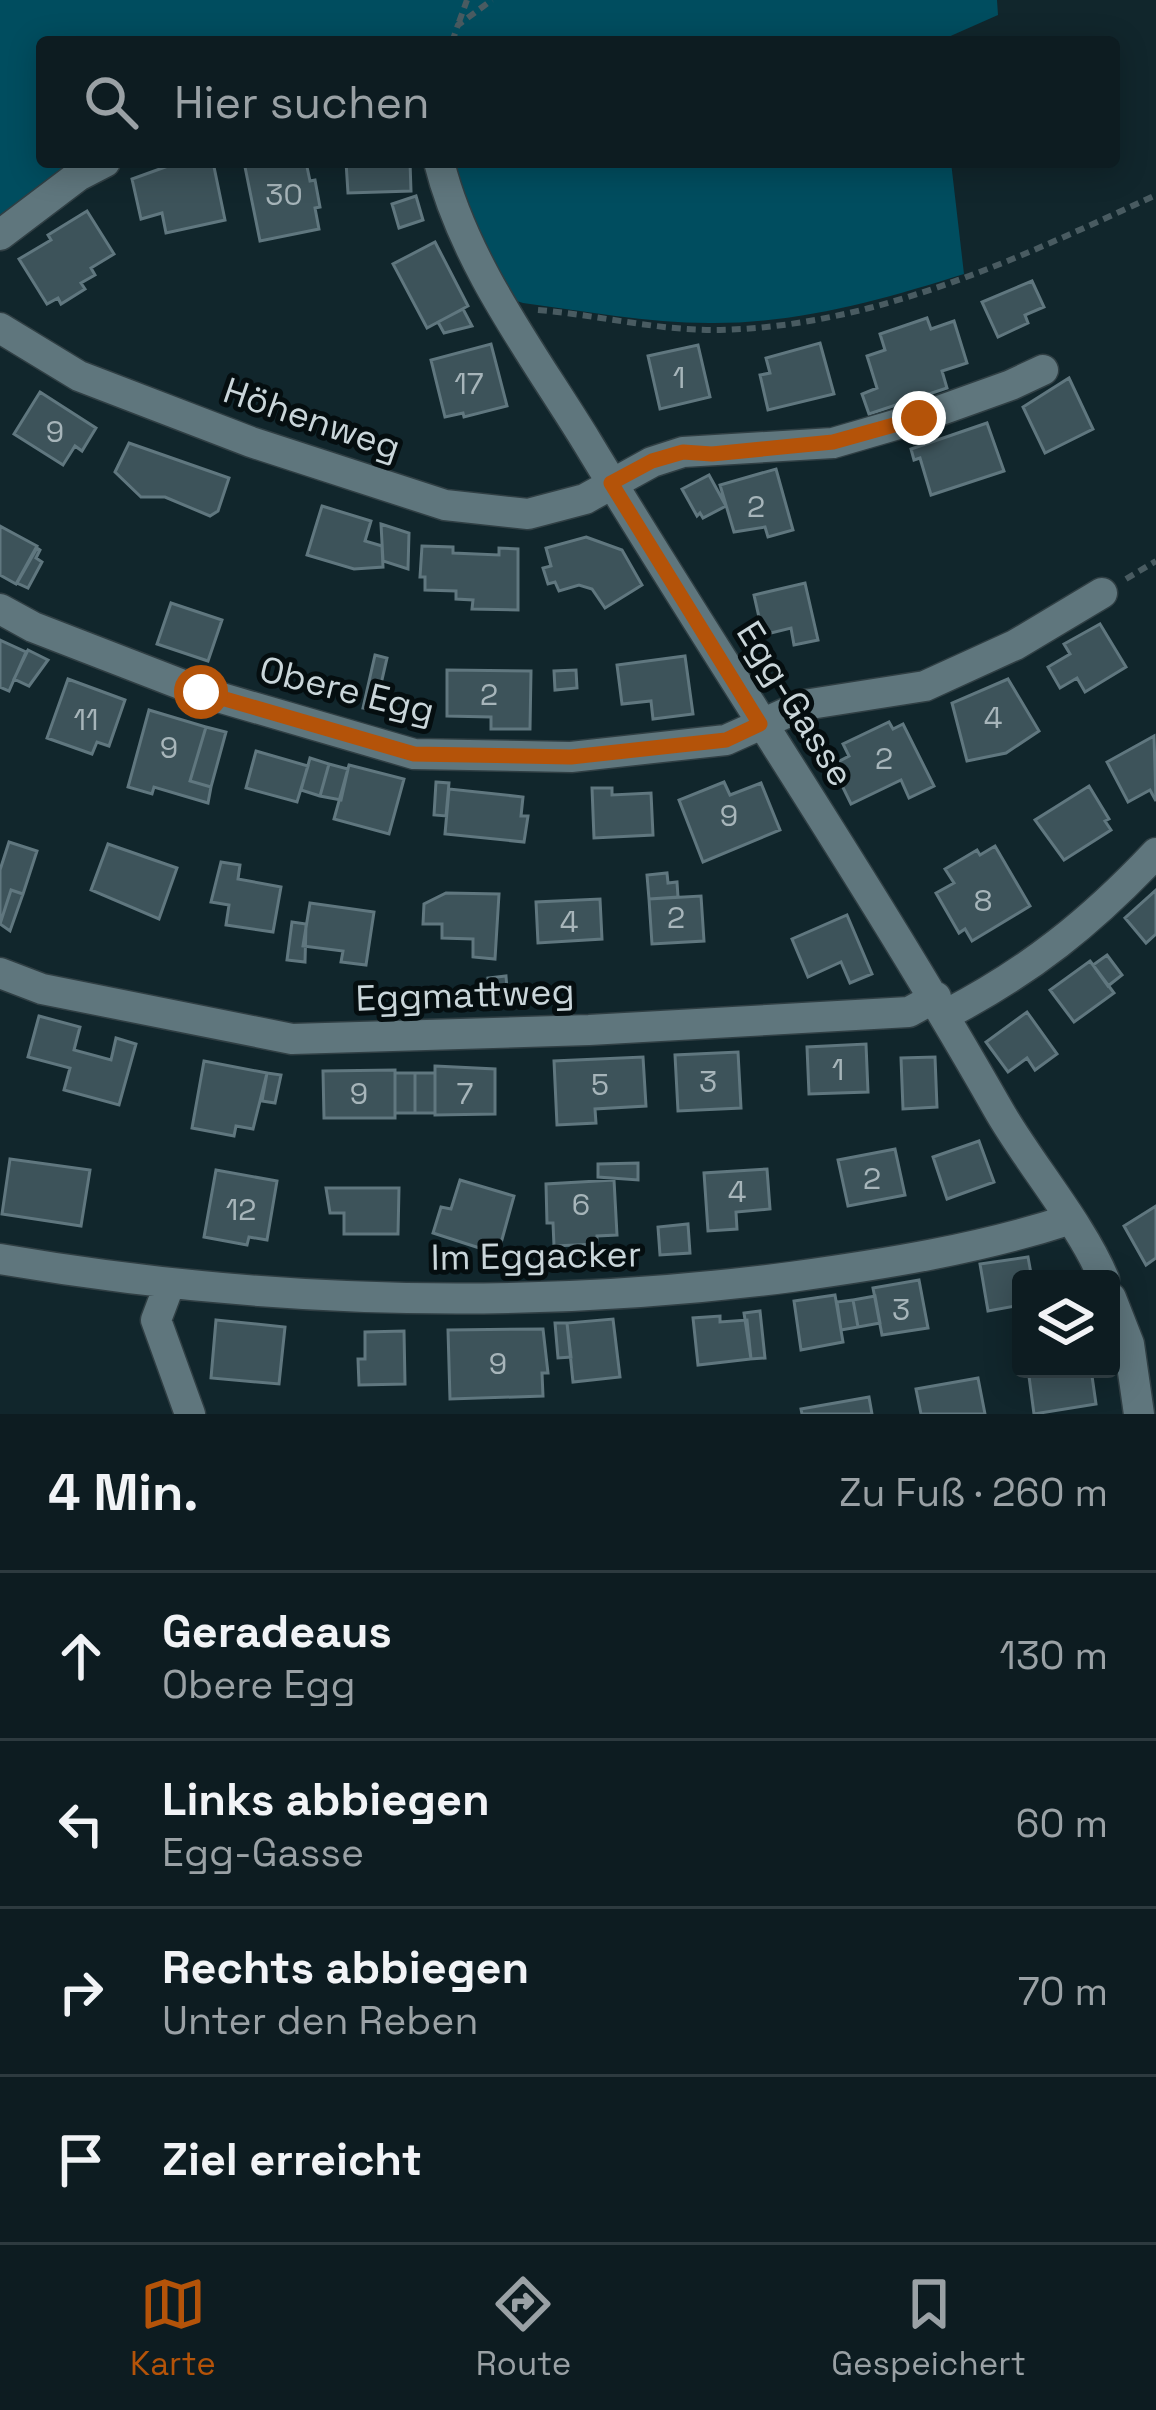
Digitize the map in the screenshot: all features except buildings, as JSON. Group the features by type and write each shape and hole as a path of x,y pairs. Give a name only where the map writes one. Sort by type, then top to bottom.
{"street":[{"path":"0,235 93,168"},
{"name":"Egg-Gasse","path":"440,168 450,208 611,483 940,1006 1005,1122 1098,1270"},
{"name":"Höhenweg","path":"0,328 79,376 251,442 445,505 528,514 584,499 652,461 683,452 712,454 833,442 919,418 1043,370"},
{"name":"Obere Egg","path":"0,609 33,627 201,692 414,754 571,757 726,740 804,705 925,686 1015,645 1102,593"},
{"name":"Eggmattweg","path":"0,973 42,989 292,1039 589,1030 909,1012 940,1006 1040,960 1102,910 1156,853"},
{"name":"Im Eggacker","path":"0,1259 119,1280 353,1299 634,1295 867,1267 1020,1236 1068,1220"},
{"path":"170,1283 156,1320 190,1414"},
{"path":"1120,1321 1129,1344 1139,1414"}],"path":[{"path":"454,36 467,0"},
{"path":"458,26 492,0"},
{"path":"561,312 716,330 800,323 962,281 1156,195"}],"shaded area":[{"path":"0,0 997,0 998,15 951,36 36,36 36,168 80,168 0,220"},
{"path":"451,168 952,168 964,274 902,293 774,319 709,323 616,316 507,298"}],"route":[{"path":"201,692 414,754 571,757 726,740 760,724 611,483 652,461 683,452 712,454 833,442 919,418"}]}
